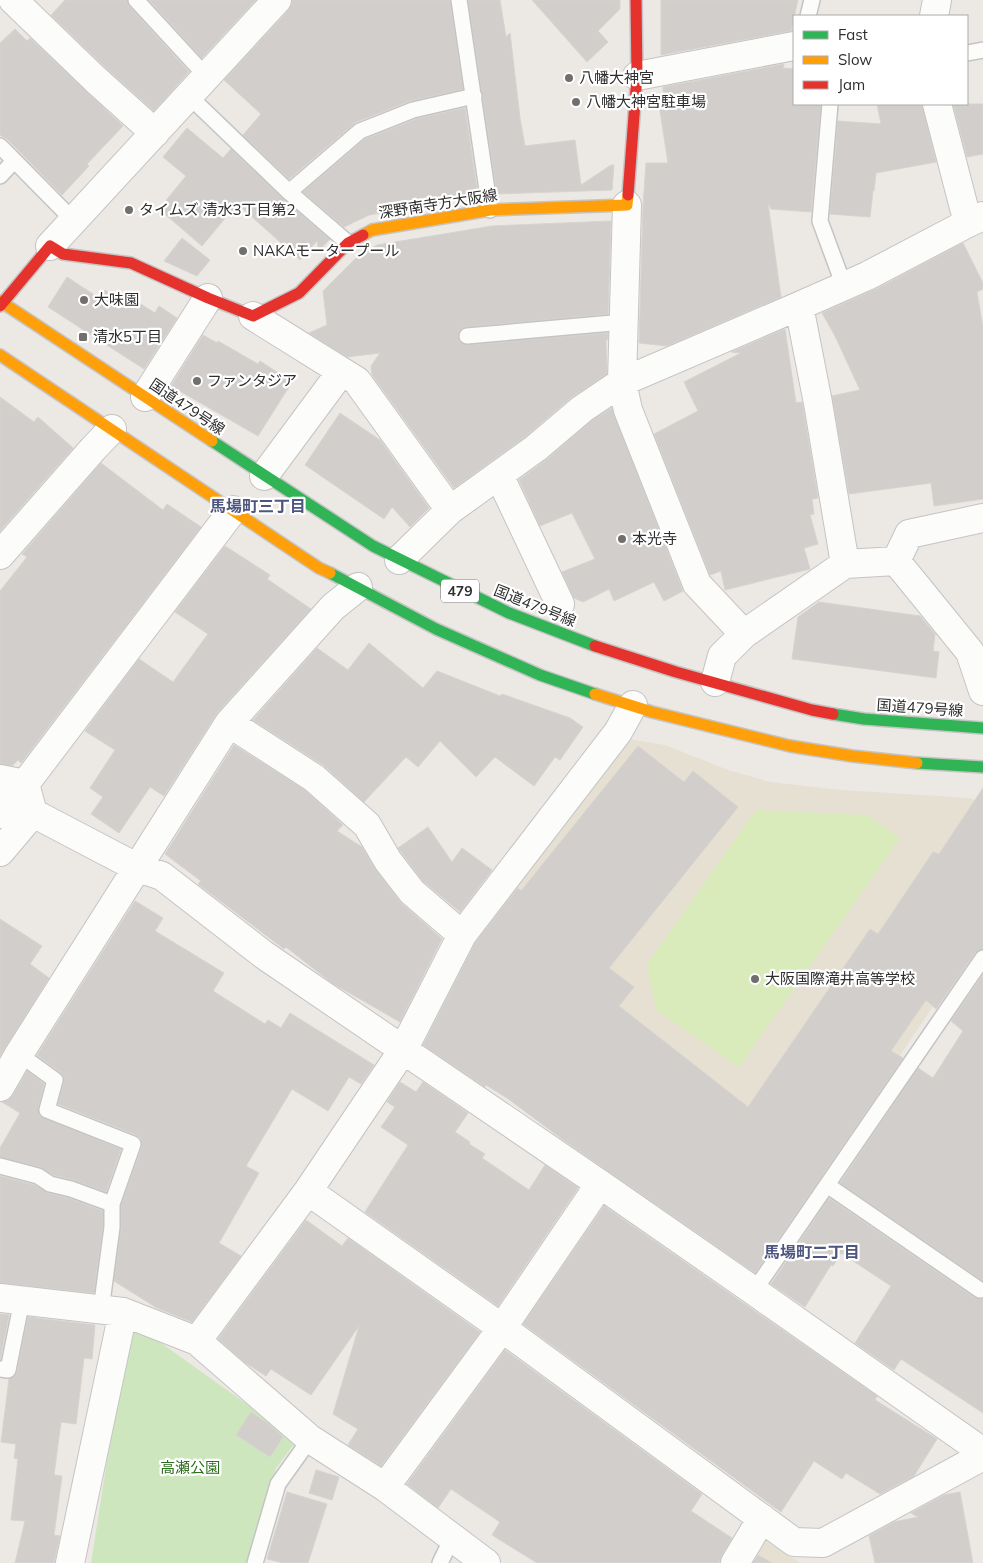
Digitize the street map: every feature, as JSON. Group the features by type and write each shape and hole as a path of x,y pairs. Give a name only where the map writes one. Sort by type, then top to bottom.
{"main road":[{"path":"627,205 637,76 636,0"},
{"name":"深野南寺方大阪線","path":"253,316 299,293 348,243 372,230 490,210 627,205"},
{"path":"1,303 50,246 63,254 131,263 253,316"},
{"name":"国道479号線","path":"1,303 373,546 501,610 608,651 812,710 864,719 983,728"},
{"path":"0,355 319,568 358,586 436,629 540,675 687,722 790,746 852,756 983,768"}],"street":[{"path":"13,0 96,80 155,133"},
{"path":"50,246 277,0"},
{"path":"934,15 937,0"},
{"path":"637,76 793,46"},
{"path":"399,560 450,510 536,448 582,409 622,382 844,286 975,220 936,105"},
{"path":"627,205 622,382 628,410 697,584 744,634"},
{"path":"145,397 208,298"},
{"path":"799,306 818,403 844,564"},
{"path":"253,316 356,381 450,510"},
{"path":"264,476 341,372"},
{"path":"0,555 112,429"},
{"path":"500,475 560,604"},
{"path":"0,814 12,782 233,510"},
{"path":"896,561 909,534 983,518"},
{"path":"714,682 722,656 744,634 844,564 896,561"},
{"path":"896,561 970,652 983,691"},
{"path":"0,1088 19,1054 136,867 229,723 333,607 358,586"},
{"path":"197,1341 308,1191 403,1050 462,935 618,732 633,705"},
{"path":"229,723 314,778 367,826 388,861 412,892 462,935"},
{"path":"12,782 34,813 136,867 162,876 264,955 754,1290 983,1452"},
{"path":"0,852 34,813"},
{"path":"385,1486 502,1328 600,1184"},
{"path":"308,1191 502,1328 794,1542 823,1543 983,1456"},
{"path":"11,1299 112,1311 197,1341 310,1439 385,1486 486,1563"},
{"path":"70,1563 112,1311"},
{"path":"735,1563 762,1518"}],"lane":[{"path":"136,0 197,86 289,192 348,243"},
{"path":"459,0 490,210"},
{"path":"808,15 812,0"},
{"path":"968,53 983,50"},
{"path":"289,192 360,132 413,110 474,96"},
{"path":"830,105 820,221 844,286"},
{"path":"0,146 73,220"},
{"path":"0,176 14,161"},
{"path":"467,336 624,322"},
{"path":"754,1290 983,958"},
{"path":"19,1054 54,1080 47,1110 133,1144 112,1204 112,1311"},
{"path":"0,1166 38,1176 50,1184 71,1189 112,1204"},
{"path":"827,1185 980,1290"},
{"path":"0,1368 8,1370 11,1299"},
{"path":"255,1563 278,1484 310,1439"},
{"path":"440,1563 452,1538"}],"shaded area":[{"name":"大阪国際滝井高等学校","path":"628,739 665,745 728,770 770,782 841,790 970,798 983,804 946,987 845,1137 779,1227 563,971 497,912"},
{"path":"766,1541 801,1563 742,1563 754,1542"}],"green space":[{"path":"756,810 867,815 900,838 739,1067 656,1010 647,964"},
{"name":"高瀬公園","path":"140,1328 297,1440 276,1468 247,1563 91,1563 127,1334"}],"building":[{"path":"65,0 127,0 129,6 189,72 154,111 51,15"},
{"path":"149,0 256,0 202,58"},
{"path":"292,0 450,0 463,89 410,101 356,122 289,179 243,135 261,114 224,80 288,11"},
{"path":"468,0 500,0 506,37 510,33 525,146 575,140 581,185 611,165 614,165 612,190 497,194"},
{"path":"532,0 620,0 620,9 598,31 608,42 587,62"},
{"path":"661,0 798,0 795,15 793,15 791,31 661,55"},
{"path":"15,29 27,41 30,38 123,126 87,164 89,166 62,195 7,139 0,135 0,43"},
{"path":"784,64 783,68 793,69 793,105 821,105 811,212 771,209 768,203 781,297 667,346 639,343 646,163 668,163 658,98 664,105 663,87"},
{"path":"983,104 983,154 967,157 953,105"},
{"path":"877,105 922,105 936,162 876,173 870,217 830,214 838,121 881,124"},
{"path":"465,108 478,196 369,215 344,227 303,192 365,139 416,119"},
{"path":"187,128 223,158 231,149 283,199 330,239 319,251 317,241 300,260 241,207 236,214 231,211 202,246 159,209 186,176 163,157"},
{"path":"611,221 608,314 466,327 462,328 459,332 459,341 468,345 608,333 608,340 606,340 607,374 573,396 526,436 454,488 372,375 371,366 380,353 347,357 309,333 327,325 323,291 358,256 377,245 492,226"},
{"path":"182,238 210,260 197,276 164,261"},
{"path":"963,243 983,283 983,289 977,292 983,328 983,499 934,506 931,483 849,494 832,396 860,390 822,313 874,290"},
{"path":"67,277 99,298 105,290 127,305 131,298 155,313 159,306 177,318 144,369 48,307"},
{"path":"785,329 796,403 802,402 818,498 812,499 814,514 810,515 818,544 804,548 810,569 725,590 721,571 710,575 654,434 698,411 684,382 741,353 731,352"},
{"path":"203,335 217,343 218,341 258,364 260,361 292,382 258,436 171,386"},
{"path":"0,397 34,422 38,417 73,448 0,531"},
{"path":"612,408 683,591 664,601 654,582 614,601 609,589 583,602 574,598 562,572 595,559 572,513 540,526 519,480 546,460 591,421"},
{"path":"340,413 380,440 429,508 410,527 392,507 384,519 305,465"},
{"path":"101,463 163,510 167,504 201,527 21,763 18,760 12,766 0,764 0,591 27,557 22,554"},
{"path":"225,546 270,575 267,579 311,609 217,713 164,796 150,787 119,833 91,814 103,797 90,788 115,750 85,731 139,659 173,682 208,634 175,612"},
{"path":"819,602 920,616 935,634 933,651 939,652 936,678 792,659 798,617"},
{"path":"369,643 423,688 437,671 500,696 502,694 570,718 583,727 560,760 555,757 534,786 495,757 476,777 440,741 418,767 406,757 364,802 323,765 253,720 317,648 348,670"},
{"path":"234,745 305,790 343,825 337,831 362,847 376,870 400,902 442,939 400,1022 332,983 286,947 284,949 198,884 201,881 165,854"},
{"path":"638,746 684,782 693,771 738,807 609,968 634,987 619,1006 748,1107 870,929 878,934 933,852 939,854 983,788 983,949 975,953 936,1009 926,1000 891,1051 903,1058 755,1273 562,1139 507,1098 486,1085 485,1087 423,1045 475,943 518,888 521,891"},
{"path":"428,827 452,862 462,848 492,870 460,912 423,881 398,848"},
{"path":"135,901 163,918 155,931 224,973 213,991 265,1024 268,1020 281,1028 290,1013 374,1065 361,1084 349,1077 328,1111 292,1089 246,1166 259,1173 219,1243 241,1256 192,1322 157,1308 114,1281 121,1228 121,1206 142,1147 141,1138 58,1104 64,1076 37,1055"},
{"path":"0,919 42,946 30,964 49,978 0,1056"},
{"path":"983,975 983,1281 840,1183 918,1068 933,1078 963,1031 951,1021"},
{"path":"27,1071 44,1084 38,1108 40,1116 121,1149 106,1192 54,1175 40,1167 0,1157 0,1148 20,1113 2,1102 8,1100 13,1095"},
{"path":"400,1082 416,1092 423,1082 468,1113 455,1132 485,1154 482,1158 529,1190 545,1165 578,1188 498,1306 365,1212 408,1145 381,1127 395,1107 387,1102"},
{"path":"0,1176 34,1185 48,1193 103,1211 103,1226 94,1293 0,1283"},
{"path":"829,1198 975,1298 983,1299 983,1413 901,1359 894,1370 855,1343 891,1286 841,1253 833,1266 831,1265 805,1307 771,1284"},
{"path":"604,1206 877,1396 875,1400 937,1439 914,1476 880,1494 846,1473 842,1479 814,1461 781,1512 523,1324"},
{"path":"306,1220 342,1246 348,1238 480,1332 381,1466 348,1445 358,1429 333,1414 359,1326 311,1395 271,1369 266,1376 246,1363 218,1339"},
{"path":"0,1314 9,1315 0,1360"},
{"path":"28,1317 95,1325 92,1359 84,1358 76,1424 61,1422 54,1475 62,1476 54,1535 60,1536 54,1563 15,1563 25,1521 11,1520 18,1459 14,1458 16,1444 1,1442 9,1379 15,1376 17,1372"},
{"path":"505,1350 702,1494 691,1511 732,1538 719,1563 537,1563 492,1535 500,1522 451,1489 438,1508 407,1484"},
{"path":"251,1412 283,1437 270,1457 236,1435"},
{"path":"316,1470 339,1477 332,1500 309,1493"},
{"path":"287,1492 327,1504 308,1563 283,1563 267,1559"},
{"path":"960,1492 973,1563 875,1563 869,1536 894,1522 918,1517 911,1513 944,1495"},
{"path":"758,1555 772,1563 753,1563"}],"traffic: fast":[{"path":"212,441 373,546 509,613 595,646"},
{"path":"330,573 436,629 540,675 595,694"},
{"path":"833,714 864,719 983,728"},
{"path":"917,763 983,767"}],"traffic: slow":[{"path":"363,235 372,230 490,210 627,205 628,195"},
{"path":"0,301 212,441"},
{"path":"0,355 319,568 330,573"},
{"path":"595,694 652,712 790,746 852,756 917,763"}],"traffic: jam":[{"path":"628,195 637,76 636,0"},
{"path":"0,306 50,246 63,254 131,263 253,316 299,293 348,243 363,235"},
{"path":"595,646 676,672 812,710 833,714"}],"place":[{"name":"八幡大神宮","path":"569,78"},
{"name":"八幡大神宮駐車場","path":"576,102"},
{"name":"タイムズ 清水3丁目第2","path":"129,210"},
{"name":"NAKAモータープール","path":"243,251"},
{"name":"大味園","path":"84,300"},
{"name":"清水5丁目","path":"83,337"},
{"name":"ファンタジア","path":"197,381"},
{"name":"本光寺","path":"622,539"},
{"name":"大阪国際滝井高等学校","path":"755,979"}],"district":[{"name":"馬場町三丁目","path":"258,506"},
{"name":"馬場町二丁目","path":"812,1252"}]}
